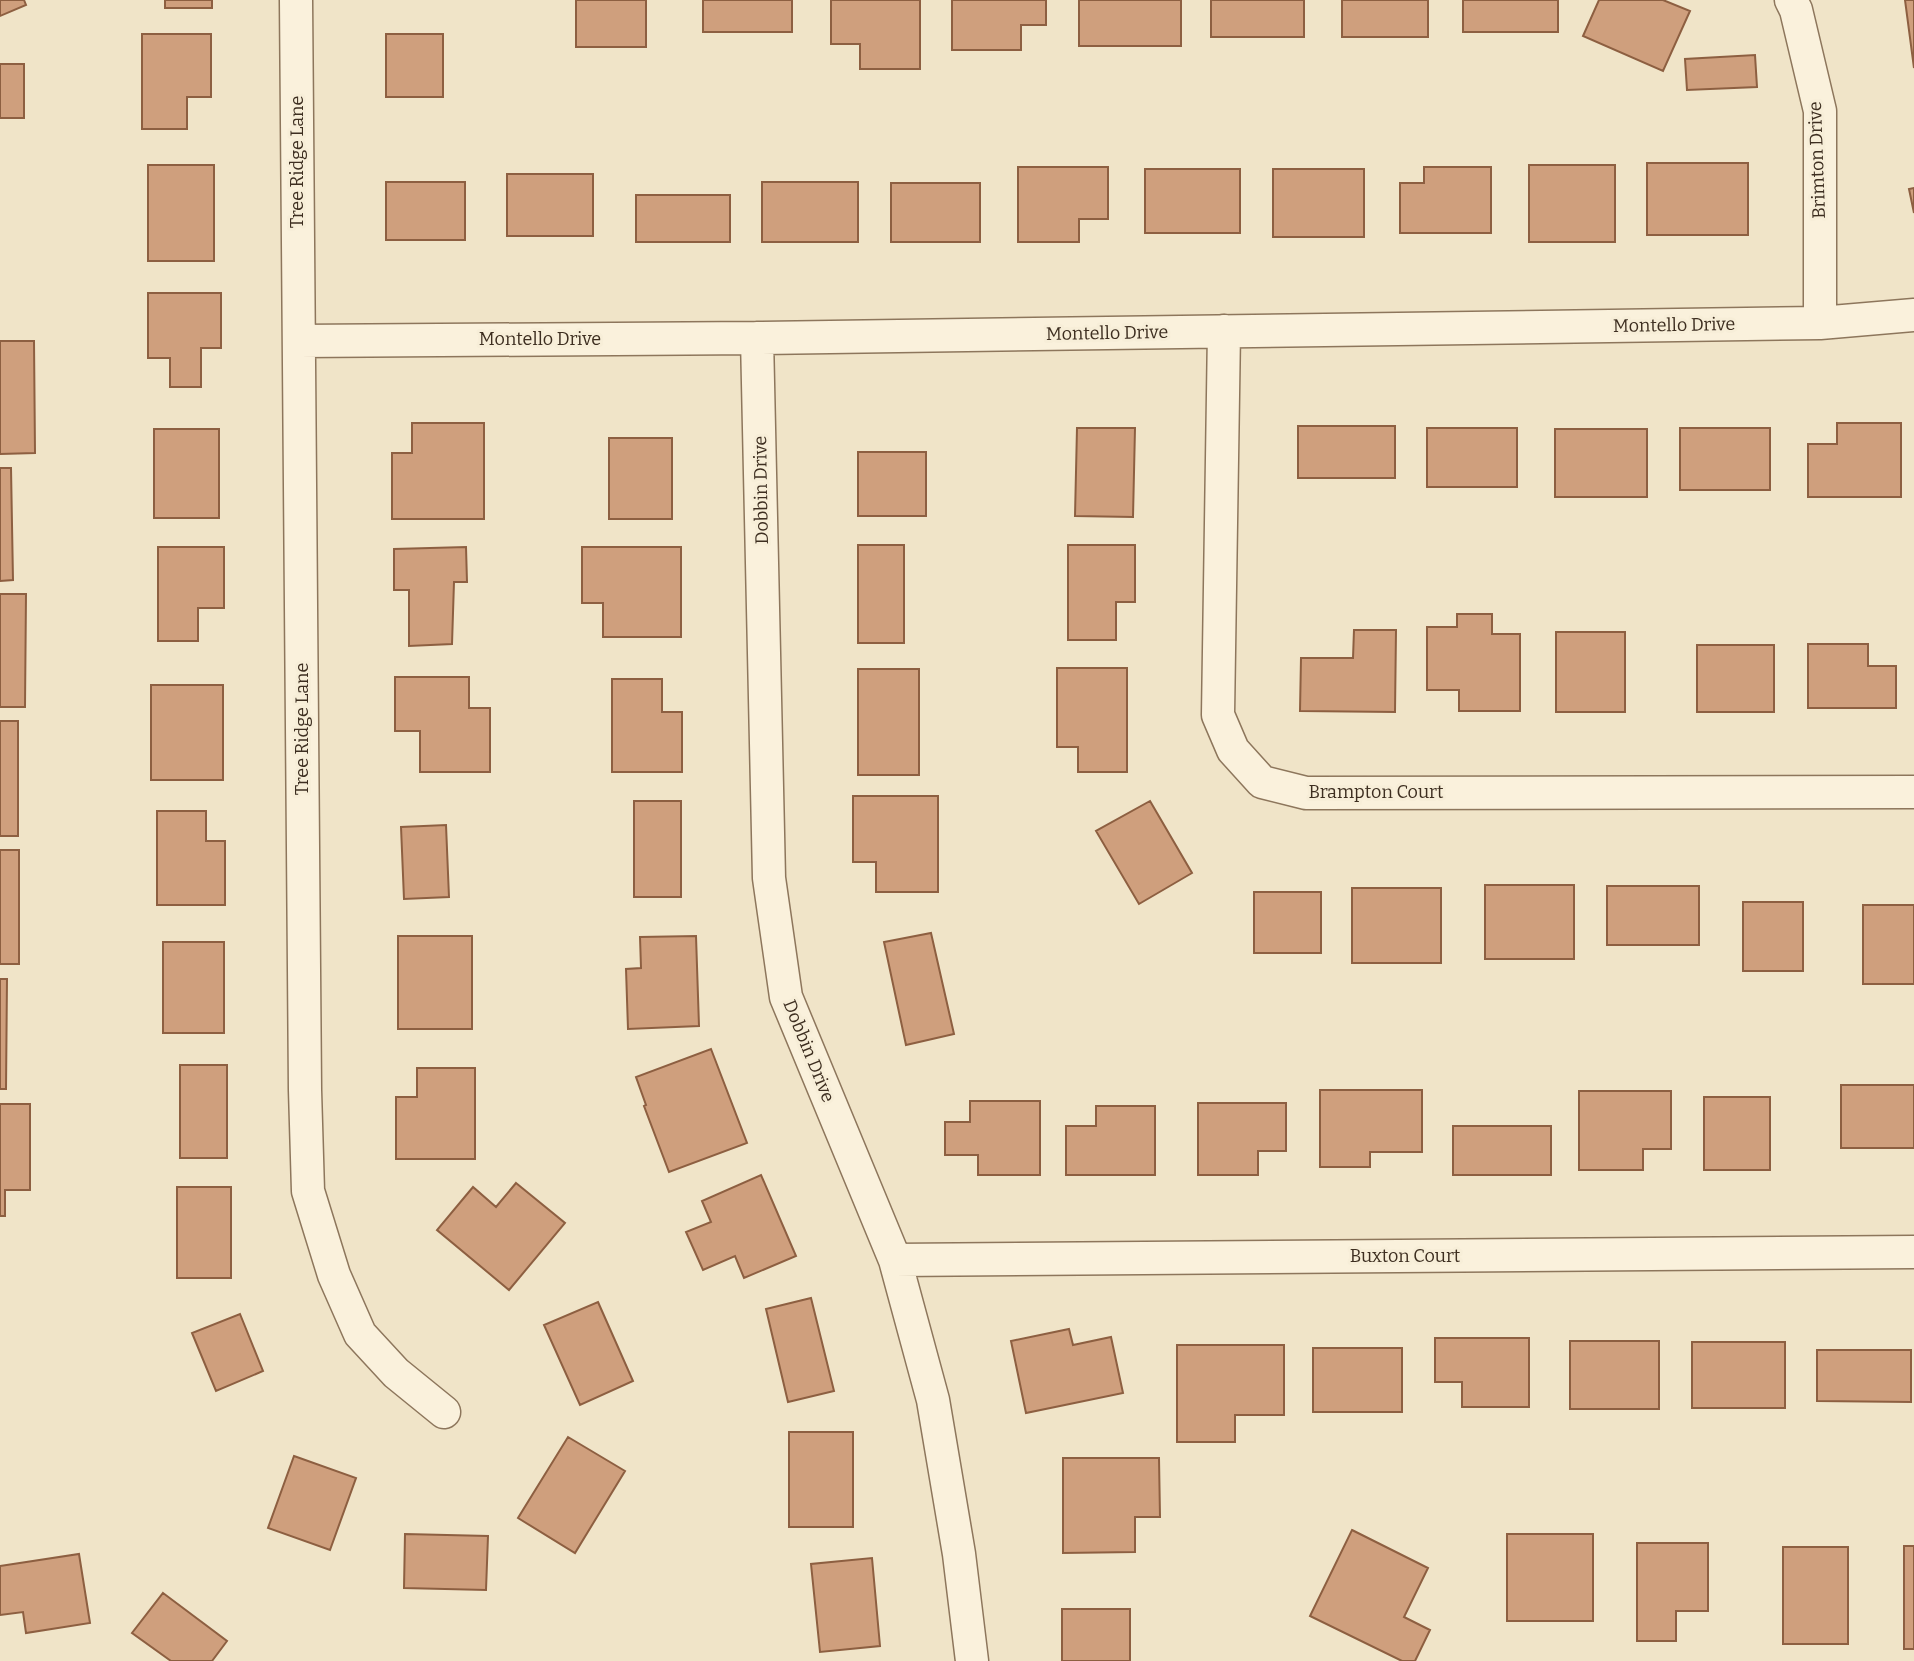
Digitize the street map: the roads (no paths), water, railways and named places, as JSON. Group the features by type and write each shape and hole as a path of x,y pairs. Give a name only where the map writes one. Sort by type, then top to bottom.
{"street":[{"name":"Tree Ridge Lane","path":"296,0 308,1191 334,1275 360,1334 396,1373 443,1412"},
{"name":"Brimton Drive","path":"1791,0 1796,10 1820,111 1820,323"},
{"name":"Montello Drive","path":"299,341 757,338 1820,323 1914,315"},
{"name":"Brampton Court","path":"1224,331 1218,715 1233,750 1262,782 1306,793 1914,792"},
{"name":"Dobbin Drive","path":"757,338 769,878 786,997 895,1260 933,1400 959,1555 972,1661"},
{"name":"Buxton Court","path":"895,1260 1914,1252"}]}
